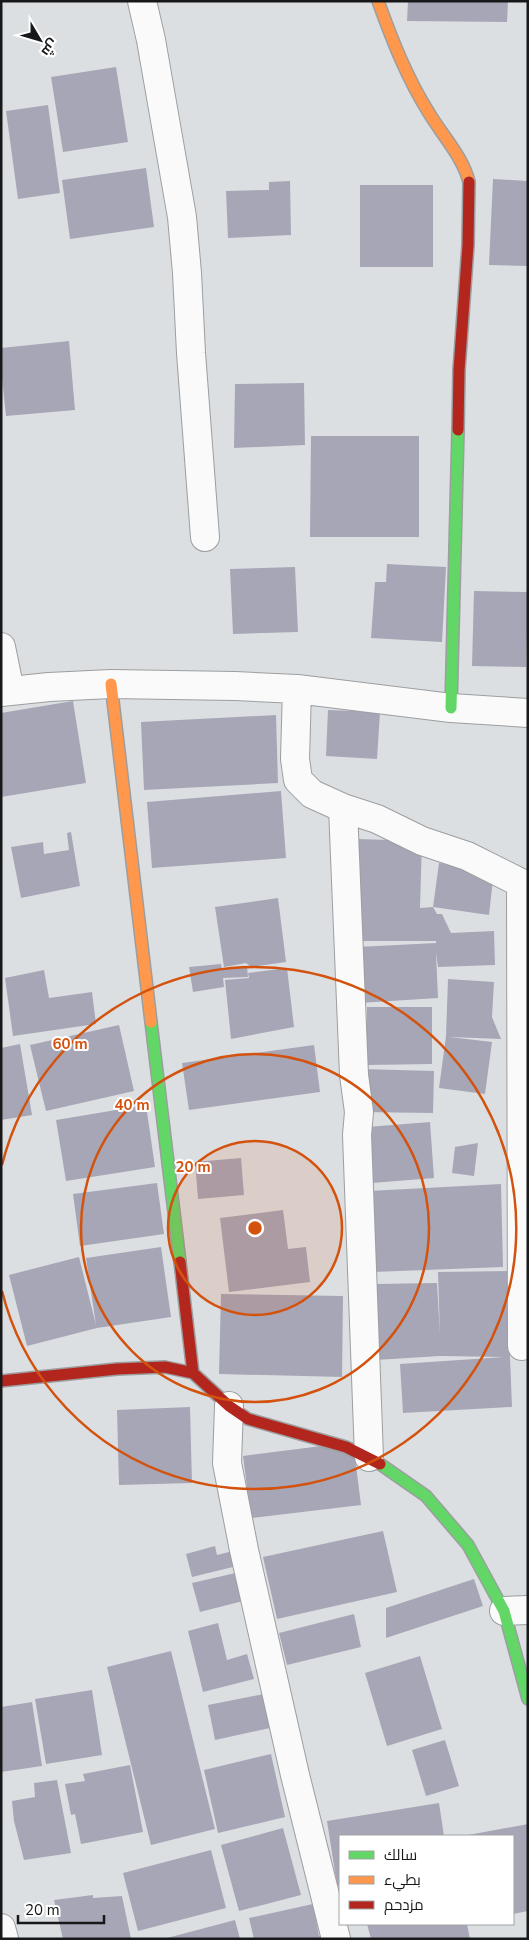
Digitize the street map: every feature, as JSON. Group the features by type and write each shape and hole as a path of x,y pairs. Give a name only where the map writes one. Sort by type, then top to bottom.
{"street":[{"path":"142,1 151,40 182,216 205,537"},
{"path":"378,1 396,51 424,105 466,170 470,188 459,370 451,708"},
{"path":"1,647 5,692 110,684 297,689 451,708 528,714"},
{"path":"110,684 193,1373"},
{"path":"297,689 295,759 298,780 312,794 343,808 377,819 422,841 467,856 524,883 522,1346"},
{"path":"343,808 354,1074 359,1112 356,1135 369,1457"},
{"path":"1,1381 117,1369 166,1367 193,1373 229,1406 248,1419 346,1447 388,1468 426,1496 468,1545 516,1610 528,1699"},
{"path":"229,1406 227,1463 244,1550 295,1775 336,1939"},
{"path":"1,1928 4,1939"}],"building":[{"path":"408,1 508,1 507,22 407,21"},
{"path":"116,67 128,142 63,152 51,77"},
{"path":"48,105 60,193 18,199 6,111"},
{"path":"146,168 154,227 70,239 62,180"},
{"path":"493,179 528,181 528,266 489,265"},
{"path":"290,181 291,235 228,238 226,191 269,190 269,182"},
{"path":"360,185 433,185 433,267 360,267"},
{"path":"69,341 75,410 6,416 1,369 1,348"},
{"path":"304,383 305,445 234,448 235,384"},
{"path":"311,436 419,436 419,537 310,537"},
{"path":"387,564 446,567 442,642 371,638 375,582 386,582"},
{"path":"295,567 298,632 233,634 230,569"},
{"path":"474,591 528,592 526,667 472,666"},
{"path":"73,701 86,783 1,797 1,713"},
{"path":"328,710 380,712 377,759 326,756"},
{"path":"276,715 278,783 144,790 141,722"},
{"path":"281,791 286,858 152,868 147,802"},
{"path":"71,832 80,886 21,898 11,847 43,842 44,854 69,850 67,833"},
{"path":"357,839 422,841 420,908 433,907 437,914 442,914 451,933 494,931 495,965 438,967 436,952 438,998 359,1003 357,947 436,943 436,941 357,941"},
{"path":"439,863 494,870 489,915 433,907"},
{"path":"278,898 286,962 251,967 246,963 224,967 215,907"},
{"path":"221,964 222,969 247,966 248,977 223,978 224,987 193,992 189,967"},
{"path":"287,968 294,1027 231,1039 225,980 249,978 248,973"},
{"path":"44,970 49,998 92,992 96,1024 13,1036 5,978"},
{"path":"448,979 494,982 492,1017 501,1039 449,1037 492,1042 485,1094 439,1088 446,1036"},
{"path":"367,1007 432,1007 432,1064 367,1065"},
{"path":"119,1025 134,1091 46,1111 30,1045"},
{"path":"20,1044 32,1115 1,1120 1,1048"},
{"path":"314,1045 320,1092 189,1110 182,1063"},
{"path":"361,1069 434,1071 433,1113 359,1112"},
{"path":"146,1105 155,1167 66,1181 56,1120"},
{"path":"430,1122 434,1178 372,1183 367,1127"},
{"path":"478,1143 474,1176 452,1173 455,1147"},
{"path":"241,1158 244,1195 198,1199 195,1162"},
{"path":"157,1183 164,1234 80,1246 73,1194"},
{"path":"501,1184 503,1267 373,1272 369,1191"},
{"path":"283,1210 288,1249 306,1247 310,1282 229,1292 220,1218"},
{"path":"161,1247 171,1317 97,1328 27,1346 9,1275 79,1257 96,1325 86,1258"},
{"path":"510,1271 512,1407 403,1413 400,1364 504,1357 440,1356 376,1360 375,1284 437,1283 440,1335 438,1272"},
{"path":"221,1294 343,1296 342,1377 219,1374"},
{"path":"190,1407 192,1483 119,1485 117,1410"},
{"path":"353,1442 361,1505 251,1518 243,1456"},
{"path":"383,1531 397,1592 277,1619 263,1557"},
{"path":"215,1546 217,1555 237,1550 241,1565 192,1577 186,1554"},
{"path":"244,1571 251,1599 200,1612 192,1583"},
{"path":"474,1579 483,1606 386,1638 386,1608"},
{"path":"354,1614 361,1647 287,1665 279,1633"},
{"path":"218,1623 227,1660 247,1654 254,1679 203,1692 188,1631"},
{"path":"171,1651 215,1829 151,1845 107,1667"},
{"path":"420,1656 442,1729 387,1746 365,1673"},
{"path":"92,1690 102,1755 46,1764 35,1699"},
{"path":"264,1694 270,1728 215,1740 208,1705"},
{"path":"32,1702 42,1766 1,1772 1,1707"},
{"path":"445,1740 459,1786 426,1796 412,1750"},
{"path":"271,1754 285,1817 218,1833 204,1770"},
{"path":"130,1765 143,1832 81,1844 75,1814 71,1815 65,1784 85,1781 83,1774"},
{"path":"57,1780 71,1853 24,1860 14,1821 12,1801 35,1797 34,1783"},
{"path":"439,1803 444,1835 339,1835 339,1885 337,1885 327,1821"},
{"path":"528,1824 528,1911 514,1914 514,1835 468,1835"},
{"path":"283,1828 301,1895 239,1911 221,1845"},
{"path":"211,1850 226,1908 138,1931 123,1873"},
{"path":"93,1895 93,1898 122,1896 131,1939 63,1939 54,1900"},
{"path":"313,1904 319,1936 331,1934 332,1939 254,1939 249,1918"},
{"path":"235,1920 240,1939 167,1939 167,1938"},
{"path":"367,1925 467,1925 470,1939 371,1939"}],"traffic: fast":[{"path":"451,708 458,430"},
{"path":"151,1022 180,1262"},
{"path":"380,1464 426,1496 468,1545 504,1611 528,1699"}],"traffic: slow":[{"path":"378,1 394,44 421,100 457,155 469,182"},
{"path":"111,684 151,1022"}],"traffic: jam":[{"path":"458,430 459,370 468,245 469,182"},
{"path":"180,1262 193,1373"},
{"path":"1,1381 117,1369 165,1367 193,1373 229,1406 248,1419 346,1447 380,1464"}]}
